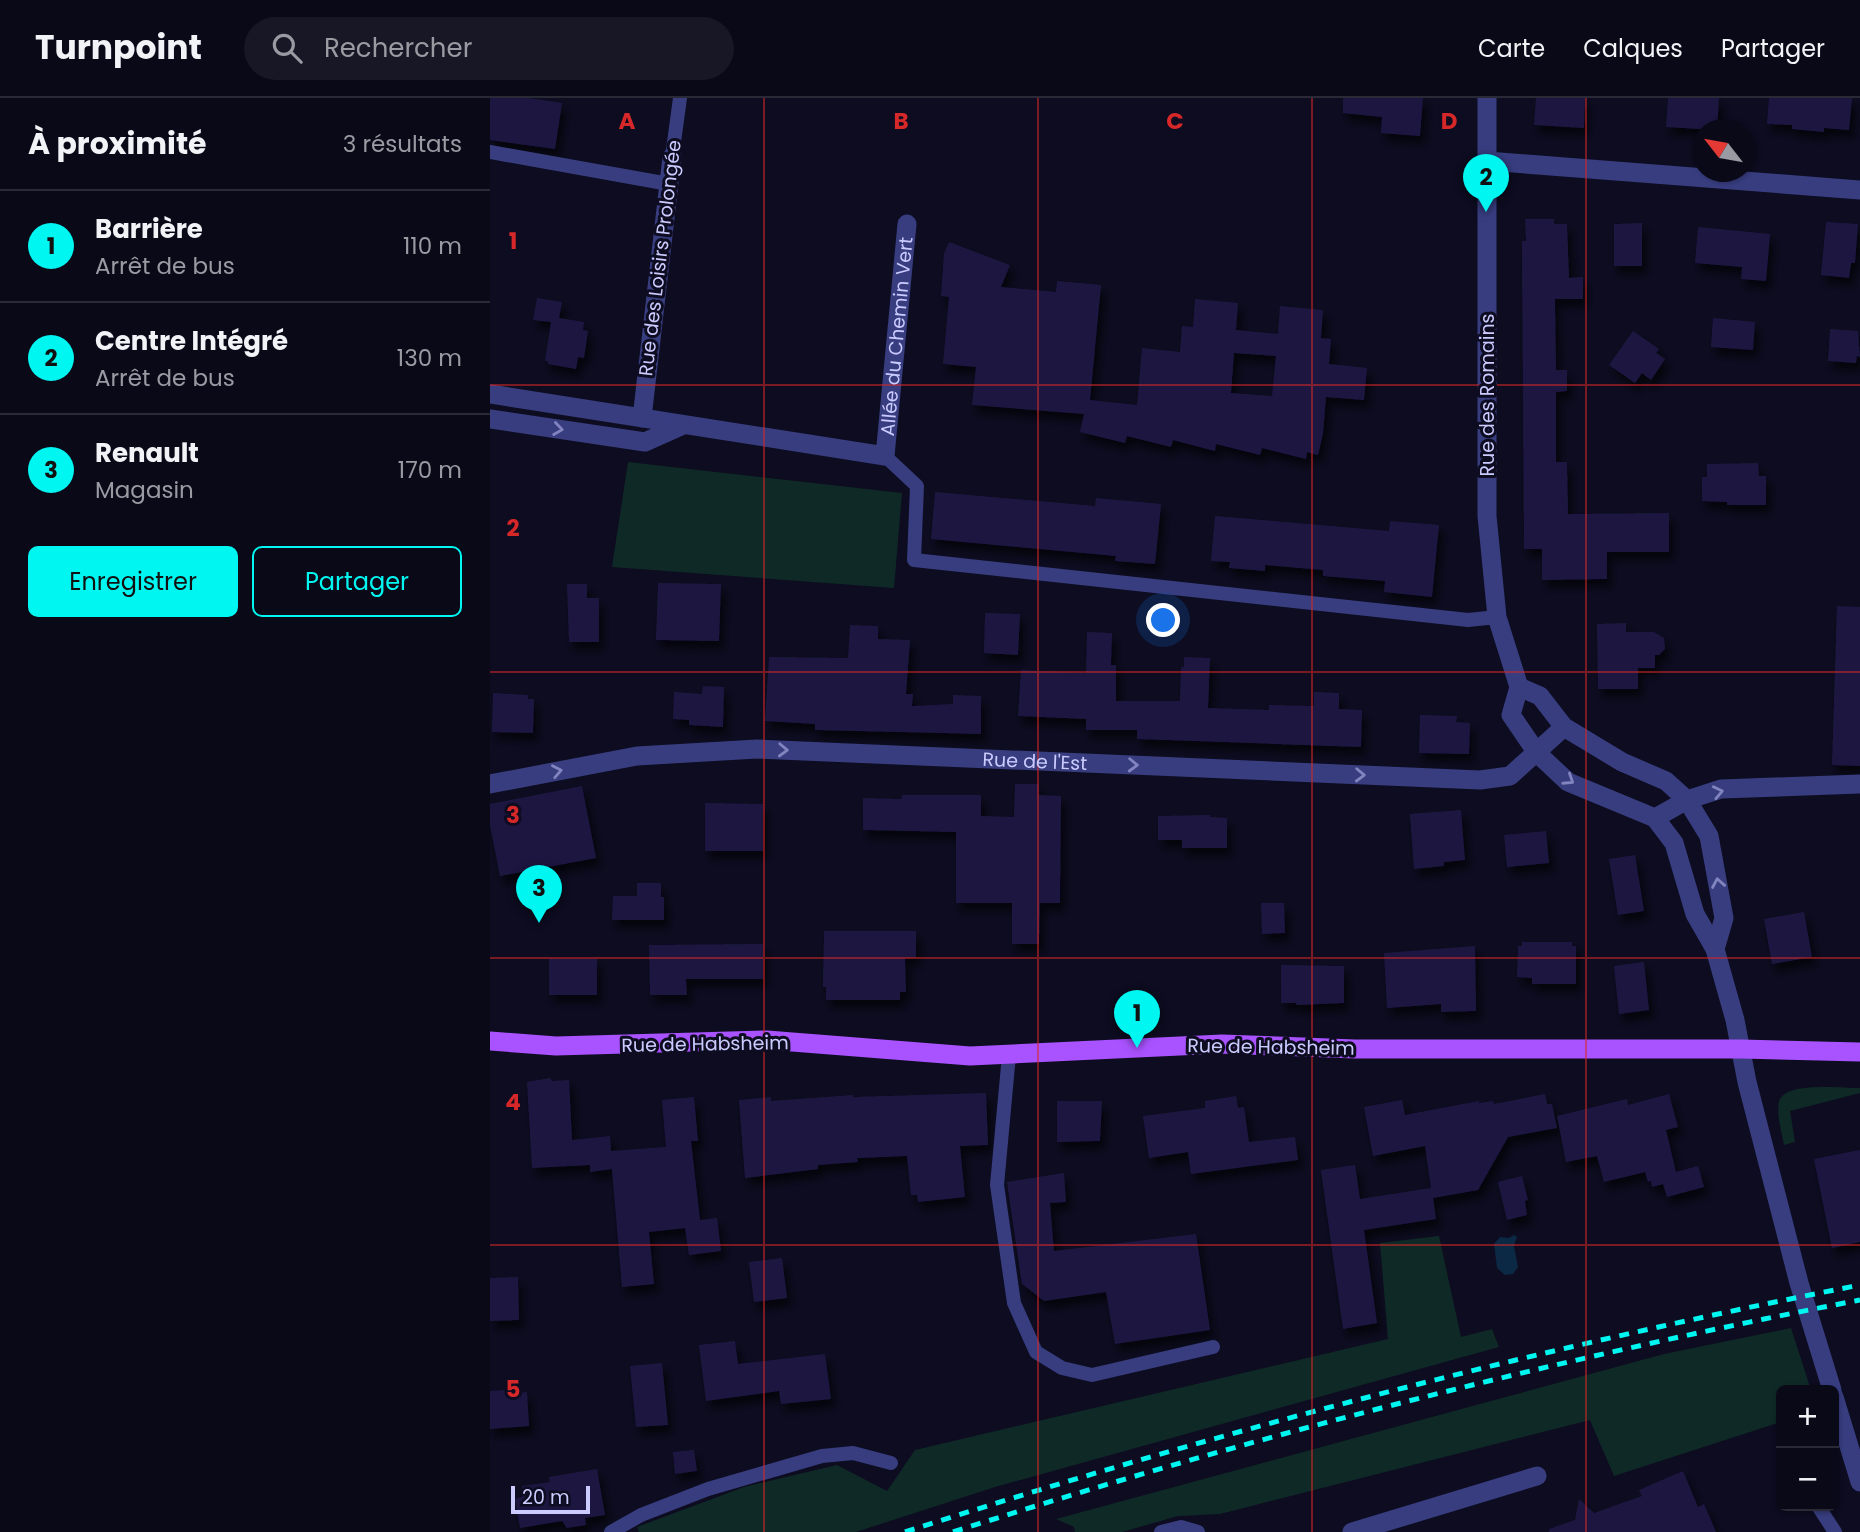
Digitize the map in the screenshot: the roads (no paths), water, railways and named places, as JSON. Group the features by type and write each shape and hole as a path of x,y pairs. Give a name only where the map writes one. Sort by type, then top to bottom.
{"main road":[{"name":"Rue de Habsheim","path":"490,1041 556,1046 767,1040 970,1056 1222,1044 1354,1049 1741,1049 1860,1052"},
{"name":"Rue de Habsheim","path":"490,1056 556,1046"}],"street":[{"name":"Rue des Romains","path":"1487,98 1487,516 1497,617 1519,687 1511,715 1537,753 1568,782 1655,818"},
{"name":"Rue des Loisirs Prolongée","path":"642,418 672,157"},
{"path":"1487,161 1860,191"},
{"name":"Allée du Chemin Vert","path":"490,394 884,456 907,224"},
{"path":"490,419 645,442 684,424"},
{"path":"1519,687 1540,696 1564,727 1622,762 1666,781 1687,800 1709,836 1712,849 1724,918 1715,949"},
{"name":"Rue de l'Est","path":"490,784 637,755 757,749 1480,780 1510,776 1564,727"},
{"path":"1830,1385 1799,1283 1715,949 1695,914 1674,843 1655,818 1687,800 1721,789 1860,784"},
{"path":"1839,1413 1860,1482"},
{"path":"1352,1532 1537,1476"}],"lane":[{"name":"Rue des Loisirs Prolongée","path":"672,157 680,98"},
{"path":"490,152 669,184"},
{"path":"884,456 917,486 914,560 1468,620 1497,617"},
{"path":"1009,1055 997,1185 1014,1303 1036,1352 1062,1368 1092,1375 1213,1347"},
{"path":"611,1532 641,1515 708,1489 822,1456 853,1453 891,1463"},
{"path":"1821,1511 1835,1532"},
{"path":"1161,1532 1181,1527 1198,1532"}],"water":[{"path":"1514,1235 1517,1237 1514,1246 1518,1267 1513,1274 1505,1275 1497,1268 1494,1244 1500,1237 1509,1238"}],"railway":[{"path":"905,1532 1141,1460 1379,1394 1619,1336 1860,1285"},
{"path":"953,1532 1290,1432 1516,1374 1860,1300"}],"place":[{"name":"Centre Intégré","path":"1486,212"},
{"name":"Renault","path":"539,923"},
{"name":"Barrière","path":"1137,1048"}]}
